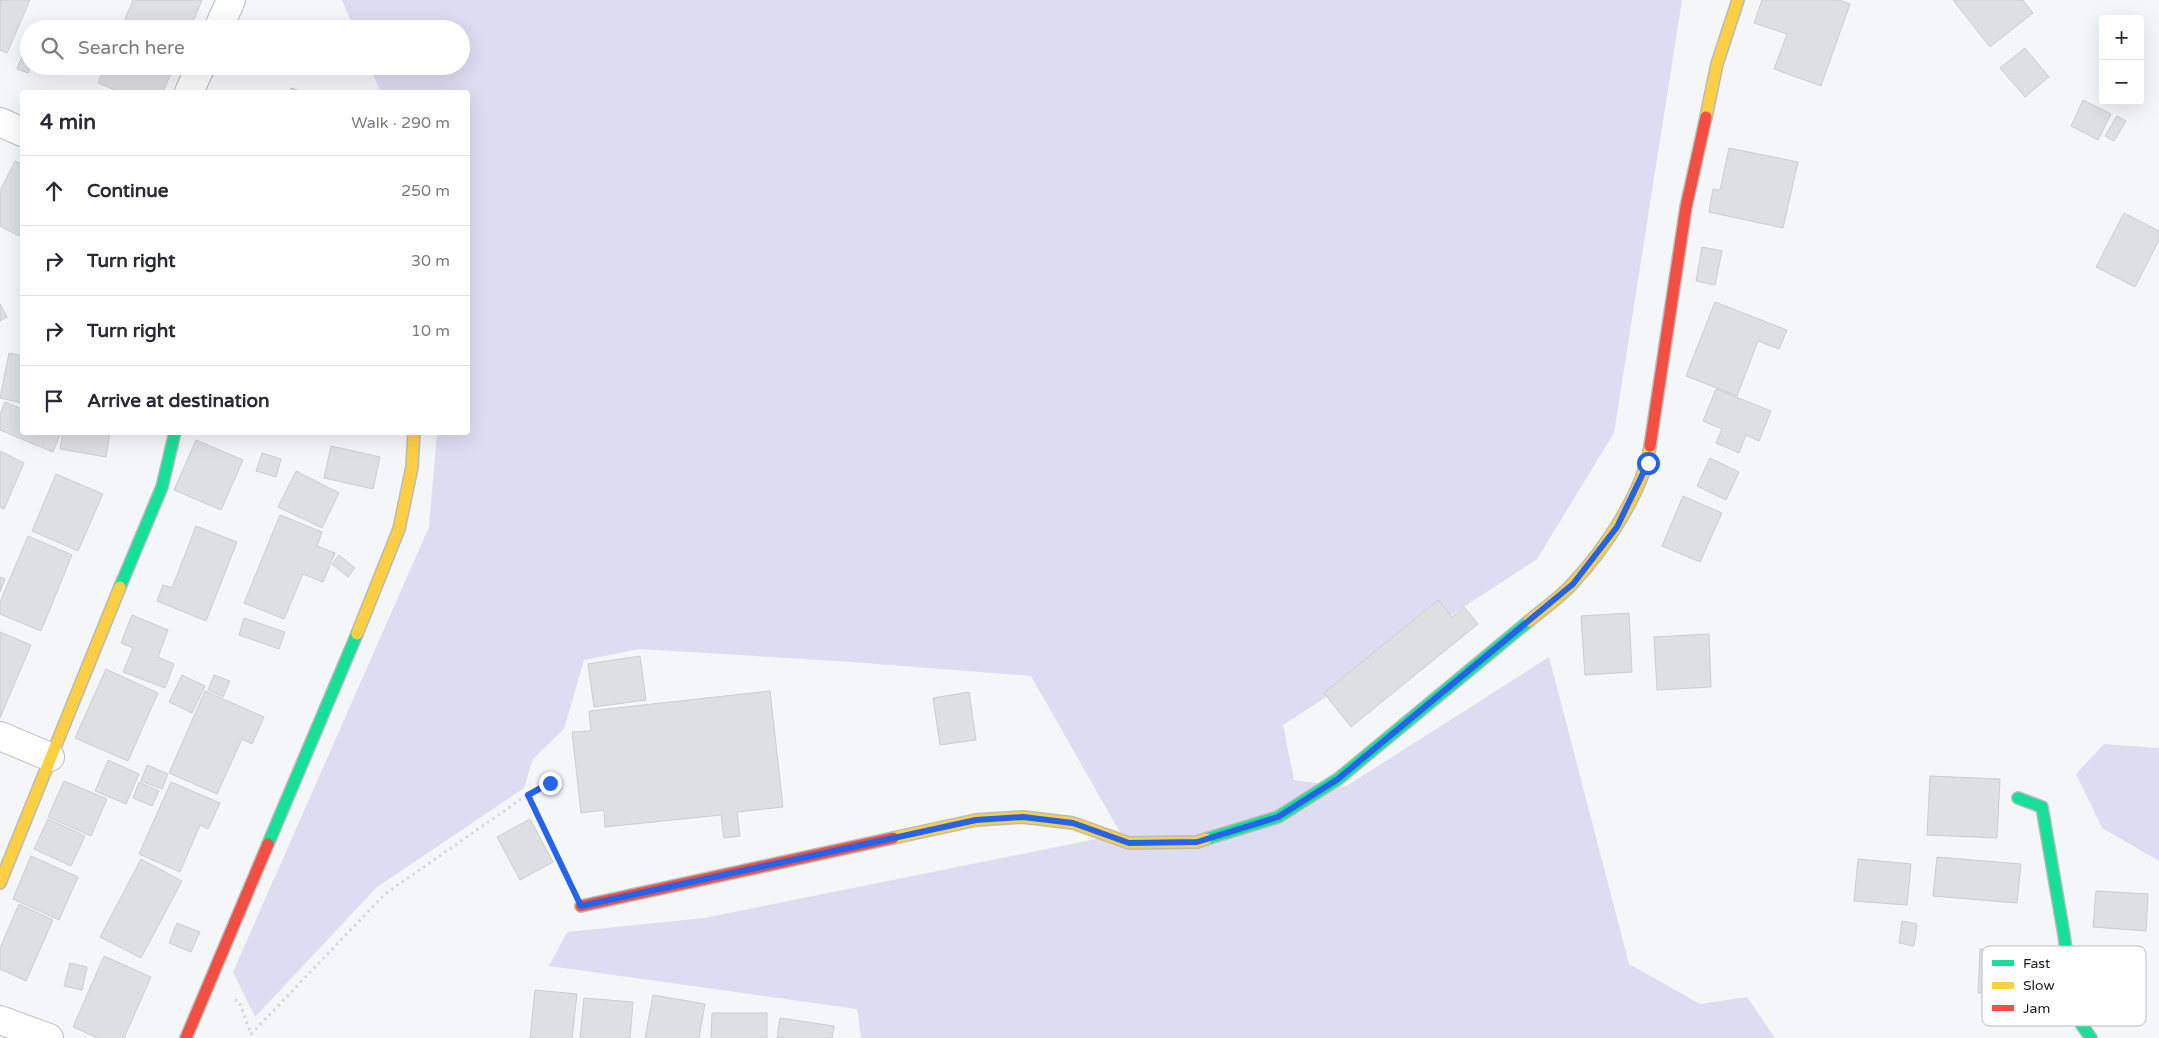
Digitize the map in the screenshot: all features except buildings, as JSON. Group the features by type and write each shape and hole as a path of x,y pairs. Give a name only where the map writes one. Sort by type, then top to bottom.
{"street":[{"path":"222,20 231,0"},
{"path":"581,906 976,820 1023,817 1073,823 1129,843 1197,842 1278,817 1338,779 1573,584 1617,527 1648,463 1686,207 1717,64 1738,0"},
{"path":"191,90 197,75"},
{"path":"0,122 20,131"},
{"path":"0,883 162,487 174,435"},
{"path":"186,1038 356,636 399,529 412,467 414,435"},
{"path":"0,736 50,757"},
{"path":"2018,798 2042,807 2066,946"},
{"path":"0,1020 49,1038"},
{"path":"2083,1026 2091,1038"}],"path":[{"path":"251,1034 385,894 528,795 550,783"},
{"path":"528,795 581,906"}],"shaded area":[{"path":"342,0 1682,0 1614,433 1537,559 1283,725 1294,780 1345,787 1549,657 1629,964 1700,1004 1747,997 1775,1038 861,1038 857,1009 549,966 567,932 704,918 1121,834 1031,676 852,662 640,649 584,660 564,729 533,759 524,788 377,887 255,1017 233,972 429,527 437,435 470,435 470,90 380,90 373,75 470,75 470,20 350,20"},
{"path":"2104,744 2159,748 2159,861 2102,828 2076,774"}],"traffic: fast":[{"path":"120,587 162,487 174,435"},
{"path":"1206,839 1278,817 1338,779 1529,621"},
{"path":"268,844 357,634"},
{"path":"2018,798 2042,807 2066,946"},
{"path":"2083,1026 2091,1038"}],"traffic: slow":[{"path":"1706,117 1717,64 1738,0"},
{"path":"357,634 399,529 412,467 414,435"},
{"path":"1529,621 1568,588 1609,537 1621,519 1640,482 1650,446"},
{"path":"0,883 120,587"},
{"path":"893,838 976,820 1023,817 1073,823 1129,843 1197,842 1206,839"}],"traffic: jam":[{"path":"1650,446 1686,207 1706,117"},
{"path":"581,906 893,838"},
{"path":"186,1038 268,844"}],"route":[{"path":"550,783 528,795 581,906 976,820 1023,817 1073,823 1129,843 1197,842 1278,817 1338,779 1573,584 1617,527 1648,463"}]}
